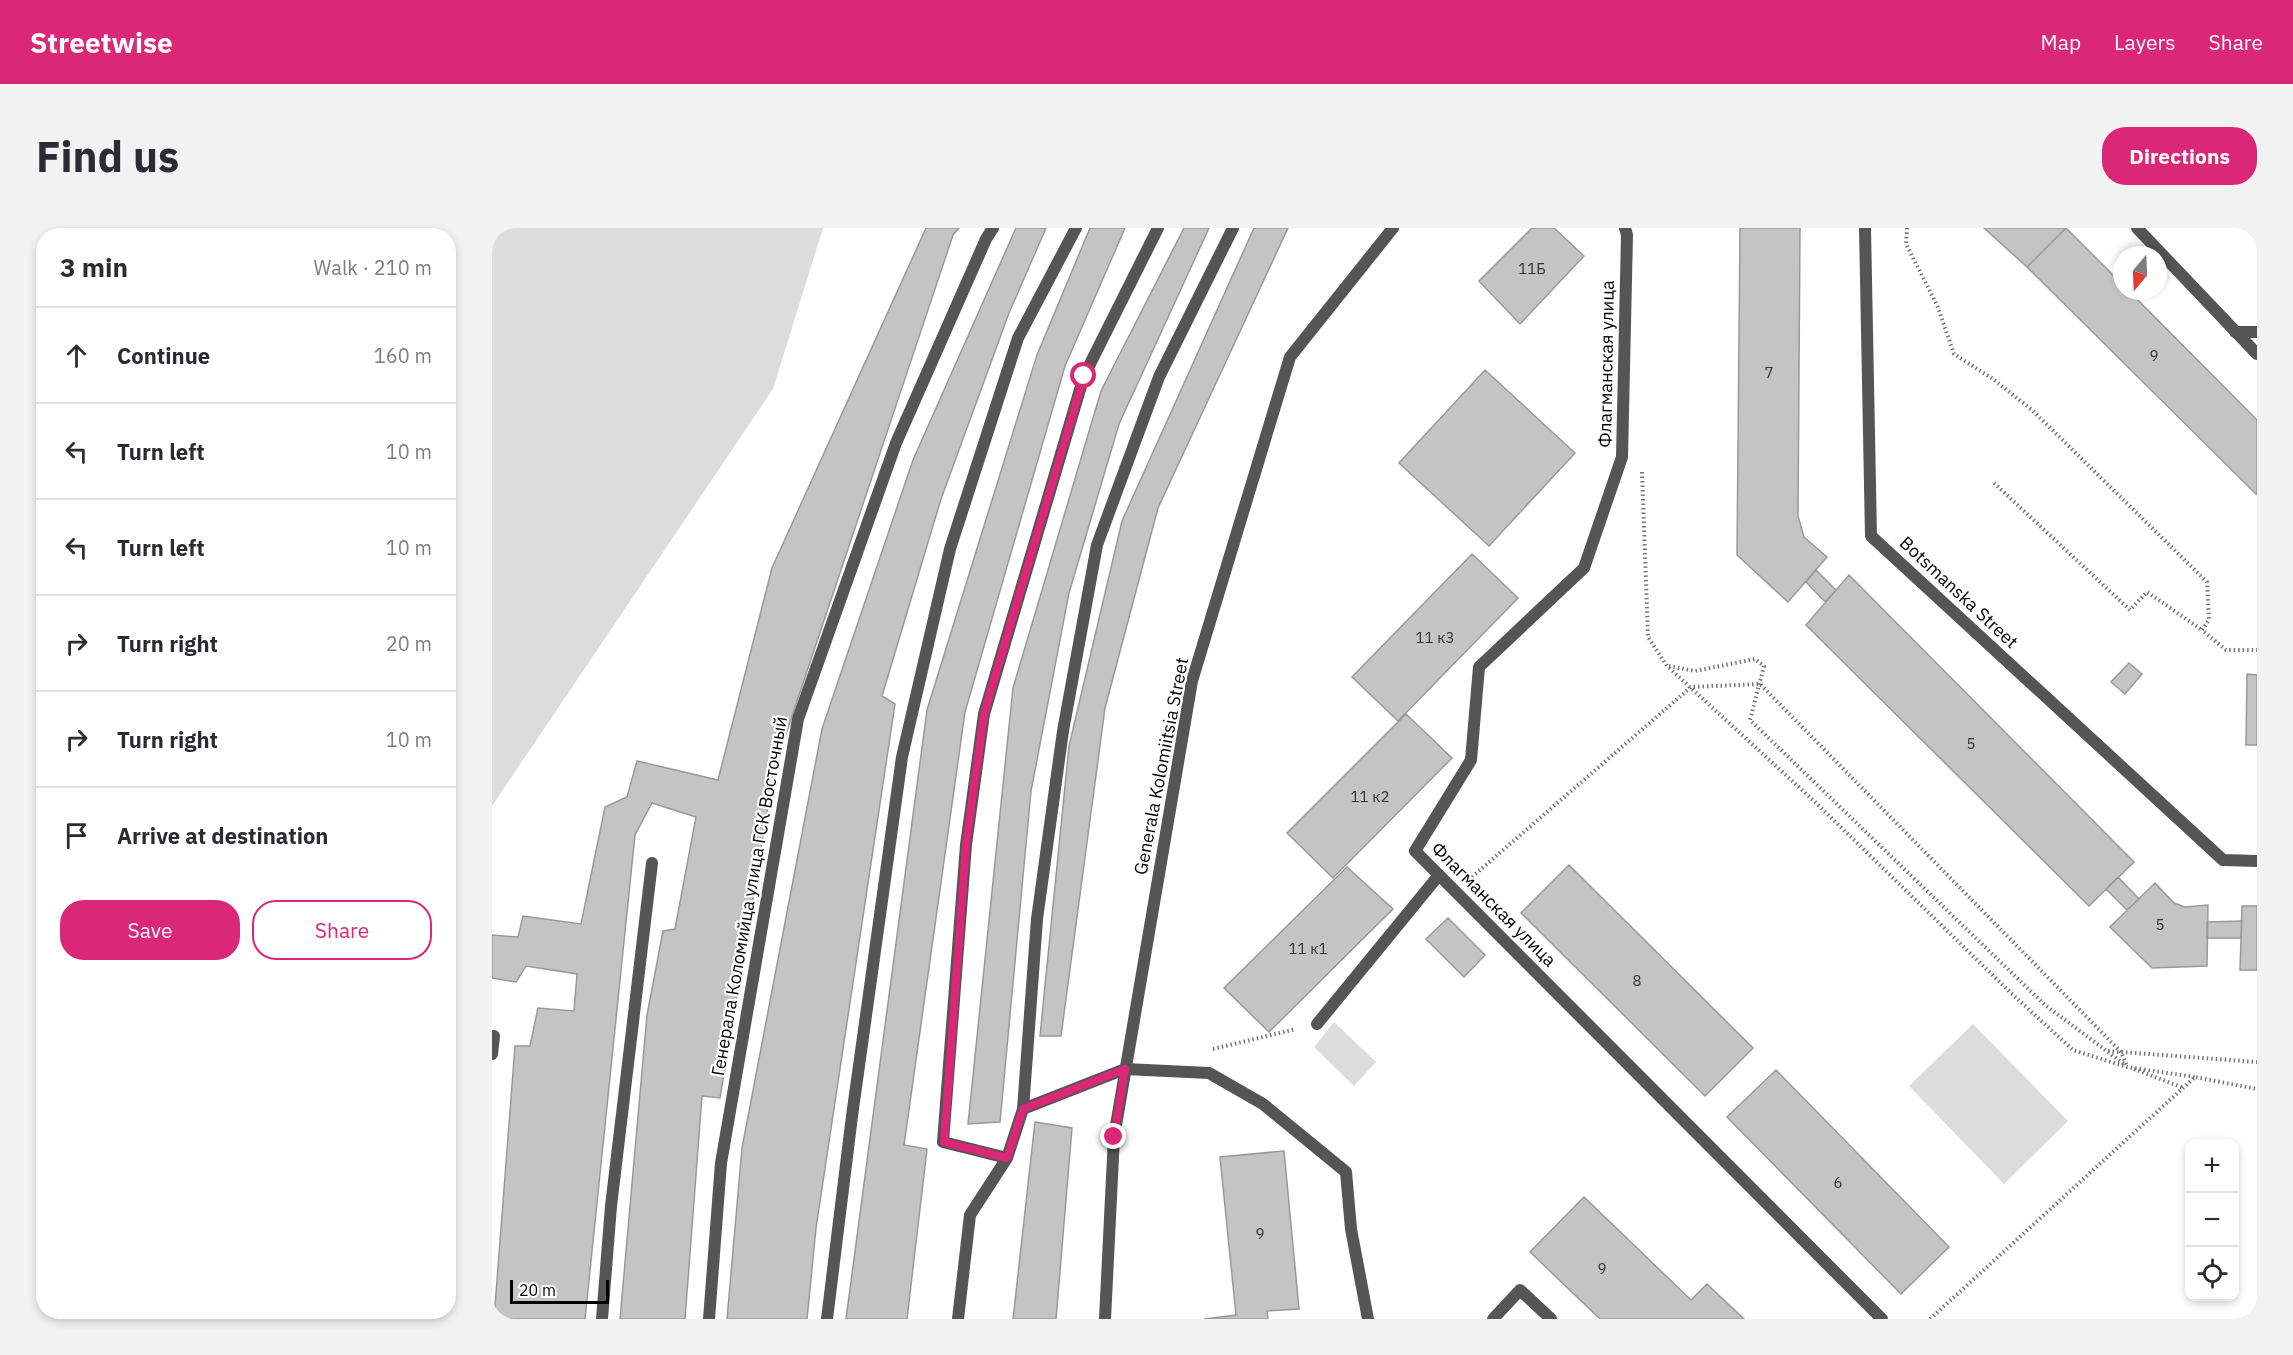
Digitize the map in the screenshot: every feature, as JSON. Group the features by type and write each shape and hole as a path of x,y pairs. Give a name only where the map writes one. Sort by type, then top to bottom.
{"street":[{"name":"Генерала Коломийца улица ГСК Восточный","path":"709,1319 721,1163 798,719 896,443 986,239 993,228"},
{"path":"827,1319 902,757 950,549 1018,338 1076,228"},
{"path":"1007,1158 944,1142 966,845 984,714 1084,376 1158,228"},
{"path":"958,1319 970,1215 1007,1158 1023,1109 1039,907 1063,731 1097,544 1159,377 1233,228"},
{"name":"Generala Kolomiitsia Street","path":"1106,1319 1114,1137 1192,681 1290,357 1393,228"},
{"name":"Флагманская улица","path":"1625,228 1627,235 1622,457 1584,568 1479,667 1471,760 1415,851 1882,1319"},
{"name":"Botsmanska Street","path":"1865,228 1871,536 2223,860 2257,861"},
{"path":"2136,228 2257,354"},
{"path":"2235,332 2257,332"},
{"path":"602,1319 611,1206 652,863"},
{"path":"1317,1024 1439,875"},
{"path":"492,1054 494,1036"},
{"path":"1023,1109 1125,1069 1209,1073 1263,1104 1346,1172 1351,1228 1368,1319"},
{"path":"1493,1319 1520,1290 1551,1319"}],"path":[{"path":"1907,228 1906,244 1937,305 1954,354 1993,379 2032,410 2207,582 2209,620 2202,630"},
{"path":"1642,483 1648,637 1667,666 1814,801 2011,993 2073,1050 2127,1066 2184,1088"},
{"path":"1994,483 2130,610 2147,592 2202,630 2226,650 2257,650"},
{"path":"1667,666 1695,671 1755,658 1764,666 1750,720 2045,1005 2127,1066 2257,1089"},
{"path":"1456,891 1691,687 1760,684 2121,1052 2127,1066"},
{"path":"1204,1051 1317,1024"},
{"path":"2107,1051 2257,1062"},
{"path":"1930,1319 2195,1077"}],"shaded area":[{"path":"492,228 823,228 773,389 492,806"},
{"path":"1334,1022 1376,1062 1354,1086 1314,1047"},
{"path":"1973,1024 2068,1121 2004,1184 1909,1086"}],"building":[{"path":"926,228 959,228 953,235 774,770 720,1098 702,1096 685,1319 620,1319 647,1015 663,931 675,929 696,817 652,803 635,835 585,1319 494,1319 515,1046 530,1046 538,1008 574,1011 577,974 526,966 516,982 492,978 492,935 518,937 523,916 581,924 605,807 627,797 637,761 718,780 772,568"},
{"path":"1016,228 1046,228 1009,313 941,499 882,696 895,704 816,1228 807,1319 727,1319 742,1148 822,729 913,460"},
{"path":"1090,228 1125,228 1065,366 965,712 904,1145 927,1149 907,1319 846,1319 927,710 1037,355"},
{"path":"1184,228 1209,228 1119,424 1069,593 1031,791 1000,1122 968,1124 1013,688 1101,391"},
{"path":"1254,228 1288,228 1158,508 1105,708 1061,1036 1040,1036 1069,746 1122,521"},
{"path":"1532,228 1554,228 1584,256 1520,324 1479,281"},
{"path":"1740,228 1800,228 1798,516 1804,537 1827,557 1788,602 1737,555"},
{"path":"1984,228 2066,228 2027,267"},
{"path":"2066,228 2113,275 2113,300 2138,300 2257,420 2257,495 2027,267"},
{"path":"1485,370 1575,453 1489,546 1399,463"},
{"path":"1472,554 1518,598 1398,721 1352,677"},
{"path":"1816,570 1836,590 1825,602 1806,582"},
{"path":"1849,575 2134,862 2089,906 1806,625"},
{"path":"2129,663 2142,674 2125,694 2111,682"},
{"path":"2247,674 2257,675 2257,745 2246,745"},
{"path":"1406,714 1452,758 1333,878 1287,833"},
{"path":"1569,865 1753,1048 1705,1096 1521,913"},
{"path":"1347,867 1393,909 1269,1032 1224,988"},
{"path":"2118,877 2139,899 2127,910 2106,889"},
{"path":"2155,883 2174,903 2185,907 2208,905 2207,966 2152,968 2110,927"},
{"path":"2242,906 2257,906 2257,970 2240,970"},
{"path":"1448,918 1485,955 1464,977 1426,939"},
{"path":"2242,921 2241,938 2207,938 2207,922"},
{"path":"1776,1070 1949,1247 1901,1294 1727,1117"},
{"path":"1035,1122 1072,1128 1056,1319 1013,1319"},
{"path":"1284,1151 1299,1309 1267,1311 1268,1319 1204,1319 1236,1315 1220,1157"},
{"path":"1584,1197 1691,1300 1707,1284 1744,1319 1600,1319 1530,1252"}],"route":[{"path":"1084,376 984,714 966,845 944,1142 1007,1158 1023,1109 1125,1069 1114,1137"}]}
